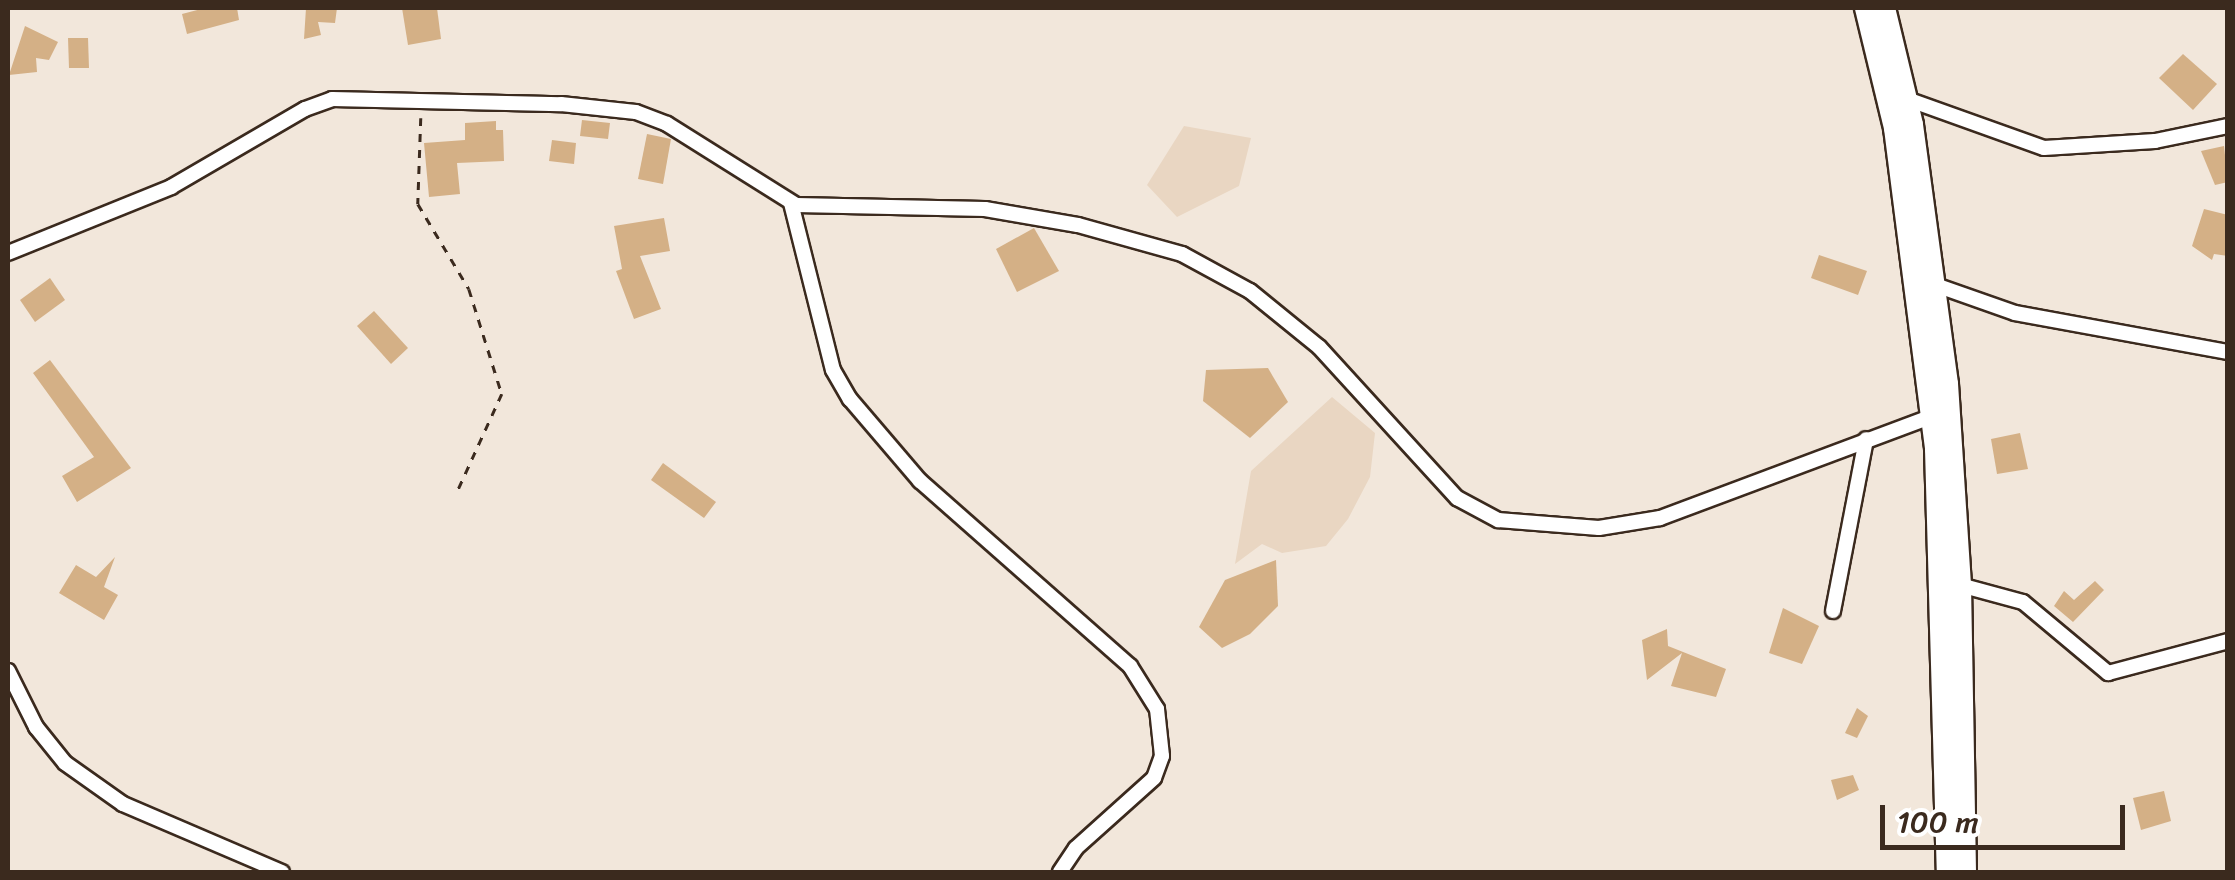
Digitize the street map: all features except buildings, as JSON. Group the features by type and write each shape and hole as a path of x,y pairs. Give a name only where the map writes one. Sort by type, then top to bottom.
{"main road":[{"path":"1866,8 1926,281 1948,872"},
{"path":"1884,8 1907,99 1960,585 1965,872"}],"street":[{"path":"8,254 171,187 305,108 332,99 636,112 668,124 791,203 985,210 1078,224 1182,254 1250,291 1319,347 1457,498 1498,520 1599,528 1660,518 1933,416"},
{"path":"1907,99 2044,148 2155,140 2228,126"},
{"path":"791,203 833,370 850,399 920,481 1130,666 1157,709 1162,756 1154,778 1076,848 1060,872"},
{"path":"1926,281 2015,313 2228,352"},
{"path":"1832,611 1866,439"},
{"path":"1960,585 2023,602 2108,673 2228,640"},
{"path":"8,671 36,726 66,763 122,804 282,872"}],"path":[{"path":"420,101 418,204 469,289 502,394 458,490"}],"shaded area":[{"path":"1184,126 1251,138 1239,186 1177,217 1147,185"},
{"path":"1332,397 1375,433 1370,477 1348,519 1326,546 1282,553 1262,544 1235,564 1251,471"}]}
